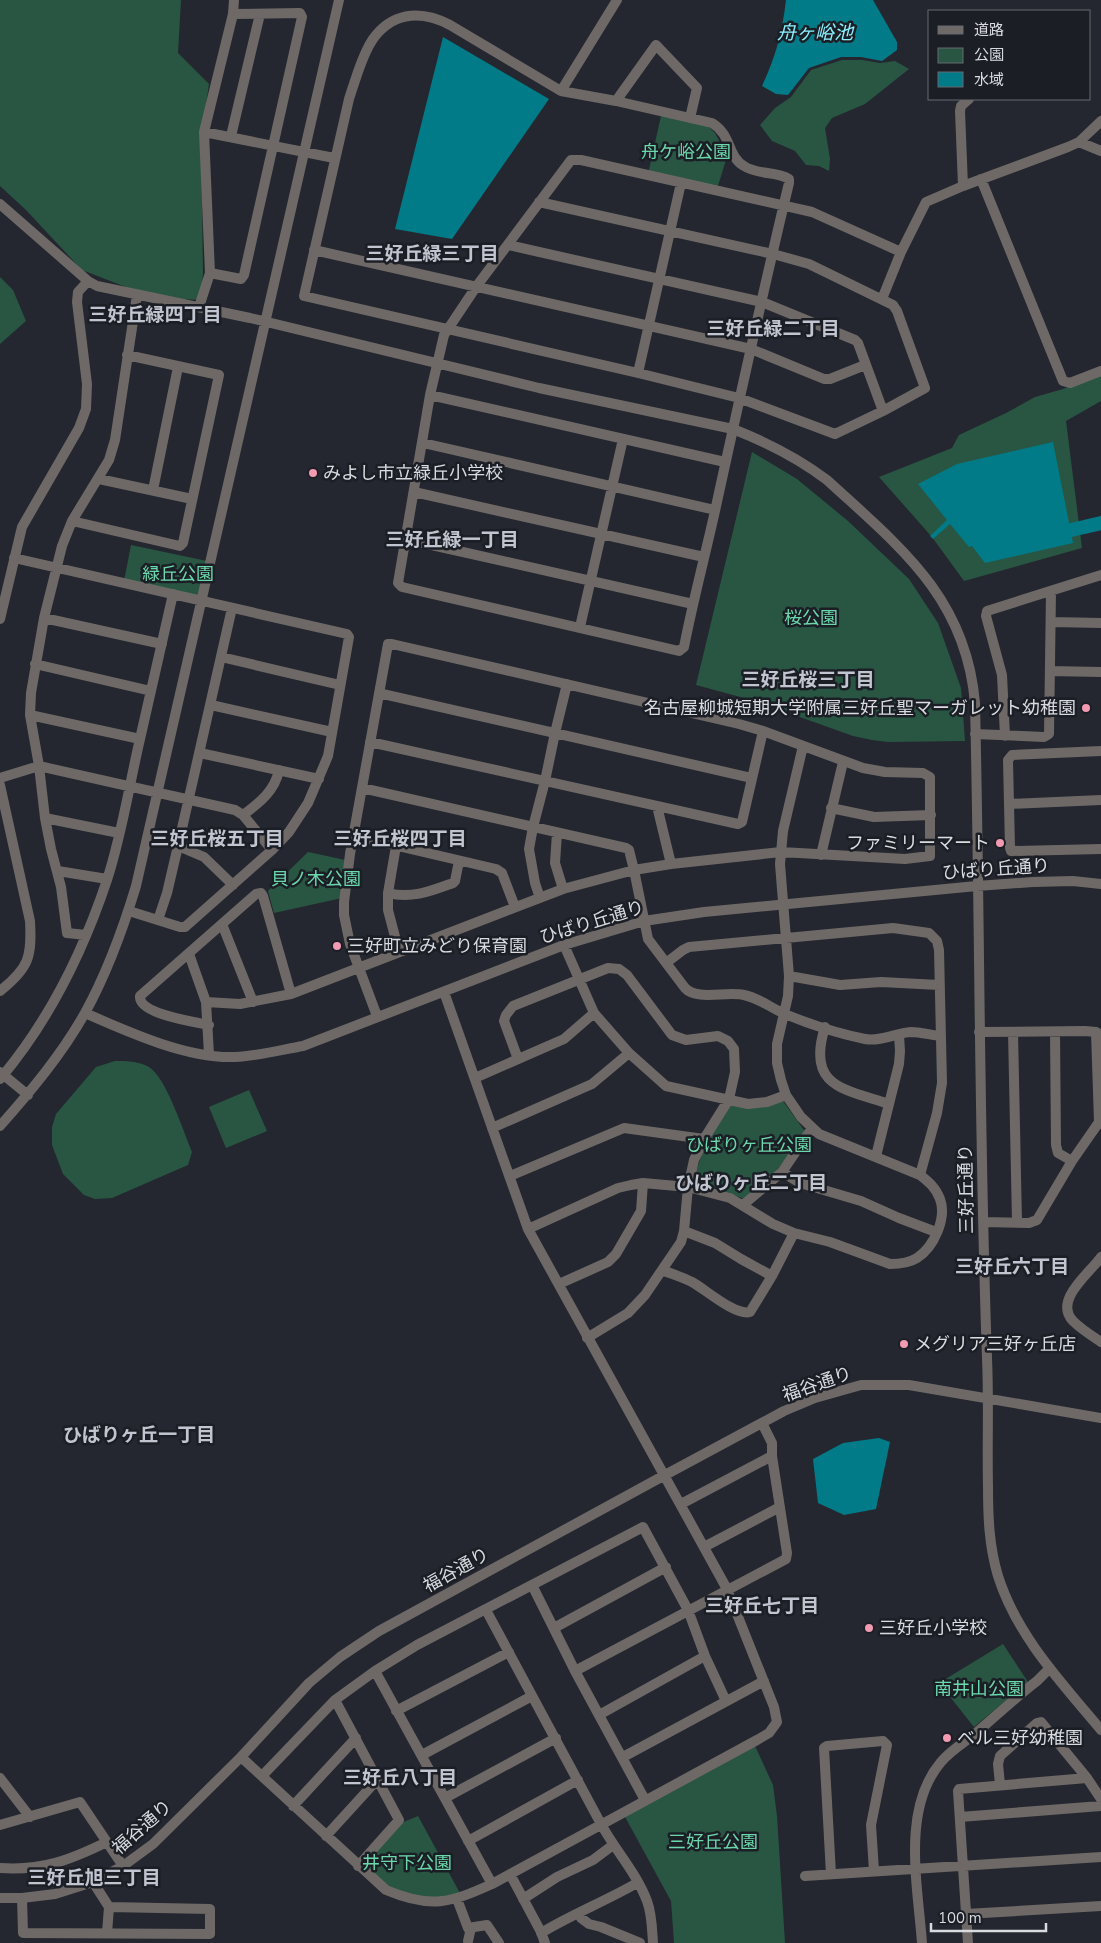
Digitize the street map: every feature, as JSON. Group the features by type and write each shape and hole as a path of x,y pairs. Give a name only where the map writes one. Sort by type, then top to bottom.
{"street":[{"path":"199,306 210,273 204,132 233,14 234,0"},
{"path":"0,1126 28,1095 85,1013 110,962 128,911 142,864 159,792 339,0"},
{"path":"561,90 617,0"},
{"path":"210,273 241,278 244,275 302,17 300,13 233,14"},
{"path":"231,136 260,14"},
{"path":"539,202 773,254 809,264 882,299 895,308 925,388 835,434 740,398 638,373 447,330 306,298 304,296 349,99 360,69 376,35 398,19 419,15 432,16 561,90 690,118 719,127 736,158 745,167 789,179 784,206 773,254 762,302 751,349 740,398 733,429 725,462 684,647 679,651 402,588 398,583 430,395 444,335 447,330 476,287 568,162 575,159 681,183 784,206 812,212 901,252"},
{"path":"616,101 656,45 697,88 690,118"},
{"path":"963,186 960,111 961,106 968,100"},
{"path":"882,299 901,252 926,202 1078,142 1101,121"},
{"path":"204,132 334,158"},
{"path":"1078,142 1101,151"},
{"path":"981,179 1063,381 1070,383 1101,371"},
{"path":"638,373 681,183"},
{"path":"0,204 88,281 78,292 77,302 87,384 86,410 79,428 22,527 0,619"},
{"path":"508,245 762,302 855,340 858,343 883,411"},
{"path":"314,250 751,349 824,379 830,379 865,365"},
{"name":"三好丘通り","path":"88,281 97,286 265,321 539,388 733,429 764,441 827,480 907,555 930,582 952,618 966,652 974,692 979,1032 988,1397 988,1522 992,1556 1004,1595 1018,1624 1031,1644 1101,1730"},
{"path":"86,936 67,933 58,871 51,849 45,818 39,766 30,715 31,692 44,618 62,546 72,522 109,460 115,440 137,295"},
{"path":"72,522 180,546 183,543 219,375 127,356"},
{"path":"153,490 178,367"},
{"path":"430,395 725,462"},
{"path":"580,627 623,439"},
{"path":"423,443 715,510"},
{"path":"99,478 192,499"},
{"path":"414,492 704,557"},
{"path":"405,539 693,604"},
{"path":"14,558 347,634 349,637 327,761 298,819 272,850 185,927 128,911"},
{"path":"1005,736 1002,675 988,610 1101,575"},
{"path":"975,734 1005,736 1044,736 1049,734 1051,591"},
{"path":"28,1095 1,1076 45,1019 68,977 86,936 107,879 173,594"},
{"path":"158,920 167,893 232,608"},
{"path":"44,618 162,644"},
{"path":"1052,622 1101,624"},
{"path":"206,1002 229,1004 253,1002 291,994 358,968 399,952 515,907 563,889 634,870 781,852 904,859 930,856 930,779 926,773 884,772 843,762 763,731 388,644 344,889 347,930 358,968 377,1016"},
{"path":"221,657 340,685"},
{"path":"35,664 151,691"},
{"path":"1050,671 1101,672"},
{"path":"540,898 530,858 533,827 567,684"},
{"path":"379,693 752,778"},
{"path":"211,705 332,732"},
{"path":"30,715 140,739"},
{"path":"370,742 741,824 763,731"},
{"path":"528,1229 618,1188 643,1183 688,1187 721,1195 743,1205 773,1224 794,1233 830,1242 890,1264 908,1262 918,1257 925,1251 936,1232 942,1218 942,1208 933,1185 920,1175 876,1156 831,1140 812,1128 786,1095 778,1069 776,1055 789,976 780,880 781,852 784,824 803,746"},
{"path":"1101,751 1012,755 1008,760 1011,851 1101,849"},
{"path":"200,753 319,779"},
{"path":"821,855 843,762"},
{"path":"0,778 39,766 189,798 235,810 244,815 272,850"},
{"path":"244,815 270,791 279,770"},
{"path":"0,785 30,920 31,937 30,953 24,968 0,991"},
{"path":"362,788 626,848 629,850 634,870 648,939 685,988 692,994 743,994 784,1014 866,1039 882,1039 910,1032 941,1036"},
{"path":"1009,804 1101,800"},
{"path":"657,806 671,864"},
{"path":"831,808 874,817 931,815"},
{"path":"45,818 119,833"},
{"path":"557,833 555,863 563,889"},
{"path":"355,836 500,870 515,907"},
{"path":"178,846 204,857 233,885"},
{"path":"396,846 388,893 388,916 399,952"},
{"path":"388,893 403,896 422,894 453,883 459,861"},
{"path":"58,871 107,879"},
{"name":"ひばり丘通り","path":"85,1013 160,1044 234,1057 268,1053 304,1046 377,1016 564,945 644,922 704,912 977,886 1072,881 1101,884"},
{"path":"209,1025 170,1017 142,1005 140,996 256,894 261,893 263,896 291,994"},
{"path":"222,924 253,1002"},
{"path":"666,963 689,947 785,937 885,928 924,931 933,936 938,945 942,1083 937,1113 920,1175"},
{"path":"564,945 594,1013 629,1053 666,1086 748,1104 775,1100 786,1095"},
{"path":"189,954 206,1002 209,1025 209,1054"},
{"path":"518,1059 504,1024 508,1011 518,1003 608,968 618,969 630,978 672,1035 686,1040 718,1036 728,1041 734,1049 733,1085 729,1099 696,1154 688,1187 684,1231 681,1242 645,1295 628,1313 587,1338"},
{"path":"789,976 840,985 881,982 939,985"},
{"path":"241,1757 386,1890 424,1902 445,1902 492,1884 769,1733 777,1722 776,1713 727,1589 528,1229 444,992"},
{"path":"475,1078 564,1039 594,1013"},
{"path":"825,1027 819,1049 821,1064 828,1078 842,1089 889,1104"},
{"path":"979,1032 1085,1031 1099,1034 1100,1122 1072,1162 1037,1220 1029,1223 983,1222"},
{"path":"1013,1032 1017,1222"},
{"path":"1055,1032 1056,1145 1058,1153 1072,1162"},
{"path":"876,1156 900,1057 898,1035"},
{"path":"492,1128 592,1084 629,1053"},
{"path":"510,1176 624,1128 704,1139"},
{"path":"743,1205 782,1172 812,1128"},
{"path":"782,1172 800,1183 862,1201 936,1232"},
{"path":"559,1284 608,1262 616,1254 641,1211 643,1183"},
{"path":"684,1231 715,1243 772,1276"},
{"path":"662,1270 693,1282 727,1305 746,1313 750,1312 772,1276 794,1233"},
{"path":"1101,1257 1075,1287 1067,1305 1069,1315 1074,1322 1101,1342"},
{"name":"福谷通り","path":"0,1898 22,1898 55,1894 94,1882 123,1866 153,1844 241,1757 309,1683 363,1641 665,1475 762,1423 815,1398 861,1385 909,1384 1101,1418"},
{"path":"575,1671 786,1559 787,1553 772,1456 772,1443 762,1423"},
{"path":"681,1504 772,1456"},
{"path":"704,1547 780,1507"},
{"path":"262,1776 335,1700 375,1671 417,1645 642,1527 666,1567 688,1610 705,1656 726,1700"},
{"path":"554,1628 666,1567"},
{"path":"532,1585 575,1671 645,1800"},
{"path":"486,1610 601,1824 613,1845 627,1862 647,1900 653,1943"},
{"path":"396,1711 509,1652"},
{"path":"599,1715 705,1656"},
{"path":"922,1943 916,1836 917,1816 925,1789 934,1772 948,1755 1050,1668"},
{"path":"375,1671 492,1884"},
{"path":"623,1758 726,1700 764,1682"},
{"path":"422,1755 532,1696"},
{"path":"335,1700 400,1820 358,1866"},
{"path":"1000,1784 998,1764 1000,1756 1040,1722 1087,1778 1101,1799"},
{"path":"293,1806 356,1738"},
{"path":"444,1798 556,1738"},
{"path":"831,1874 824,1748 827,1746 883,1741 887,1745 871,1825 874,1871"},
{"path":"0,1778 30,1817"},
{"path":"326,1836 378,1778"},
{"path":"968,1943 958,1791 961,1787 1087,1778"},
{"path":"468,1841 578,1780"},
{"path":"0,1825 80,1802 123,1866"},
{"path":"960,1817 1101,1806"},
{"path":"0,1868 44,1867 76,1858 107,1842"},
{"path":"523,1899 557,1877 593,1860 613,1845"},
{"path":"806,1876 1101,1857"},
{"path":"510,1874 545,1943"},
{"path":"94,1882 109,1908 107,1933"},
{"path":"541,1933 572,1915 638,1883"},
{"path":"22,1898 23,1933 210,1934 210,1909 109,1908"},
{"path":"457,1899 468,1928 486,1924 499,1943"},
{"path":"966,1914 1101,1906"},
{"path":"579,1913 581,1918 589,1924 615,1932 640,1943"},
{"path":"468,1941 471,1928"}],"green space":[{"path":"0,0 181,0 178,53 209,84 201,140 203,274 201,300 181,299 131,289 82,270 26,210 0,186"},
{"path":"842,60 862,60 880,63 895,61 909,69 865,104 832,118 825,128 830,159 829,171 819,166 806,165 795,151 772,141 760,125 775,108 791,97 811,70"},
{"name":"舟ケ峪公園","path":"661,116 707,125 715,133 722,146 726,160 717,189 648,174"},
{"path":"0,277 13,290 26,321 0,344"},
{"path":"1101,374 1101,401 1066,421 1082,548 964,581 932,537 879,477 952,448 959,435 1035,397 1063,389"},
{"name":"桜公園","path":"752,452 797,479 848,521 909,579 938,623 961,688 965,741 888,742 872,740 853,736 755,701 696,685"},
{"name":"緑丘公園","path":"131,545 207,561 199,599 124,581"},
{"name":"貝ノ木公園","path":"308,852 350,861 342,898 274,913 268,891"},
{"path":"115,1061 141,1064 149,1067 155,1073 168,1093 192,1152 188,1165 112,1198 95,1199 84,1195 63,1174 52,1145 52,1127 56,1114 96,1067"},
{"path":"249,1090 267,1131 226,1148 209,1107"},
{"name":"ひばりヶ丘公園","path":"783,1101 806,1133 776,1171 744,1199 693,1181 705,1145 728,1103 749,1107"},
{"name":"南井山公園","path":"1003,1644 1028,1682 974,1727 939,1683"},
{"name":"三好丘公園","path":"755,1746 773,1785 777,1816 785,1943 674,1943 671,1901 624,1815"},
{"name":"井守下公園","path":"418,1816 461,1895 447,1900 406,1896 359,1869 399,1824"}],"water":[{"name":"舟ヶ峪池","path":"786,0 873,0 897,42 897,50 882,61 861,57 841,57 809,68 788,95 776,94 762,86 778,44"},
{"path":"443,37 549,99 452,239 395,229"},
{"path":"1053,442 1073,543 985,563 972,546 969,547 950,524 933,539 930,536 947,520 918,484 957,464"},
{"path":"879,1438 890,1442 876,1509 844,1515 818,1503 813,1459 843,1443"}],"waterway":[{"path":"1053,525 1067,531 1101,523"}],"place":[{"name":"みよし市立緑丘小学校","path":"313,473"},
{"name":"名古屋柳城短期大学附属三好丘聖マーガレット幼稚園","path":"1086,708"},
{"name":"ファミリーマート","path":"1000,843"},
{"name":"三好町立みどり保育園","path":"337,946"},
{"name":"メグリア三好ヶ丘店","path":"904,1344"},
{"name":"三好丘小学校","path":"869,1628"},
{"name":"ベル三好幼稚園","path":"947,1738"}],"district":[{"name":"三好丘緑三丁目","path":"432,253"},
{"name":"三好丘緑四丁目","path":"155,314"},
{"name":"三好丘緑二丁目","path":"773,328"},
{"name":"三好丘緑一丁目","path":"452,539"},
{"name":"三好丘桜三丁目","path":"808,679"},
{"name":"三好丘桜五丁目","path":"217,838"},
{"name":"三好丘桜四丁目","path":"400,838"},
{"name":"ひばりヶ丘二丁目","path":"751,1182"},
{"name":"三好丘六丁目","path":"1012,1266"},
{"name":"ひばりヶ丘一丁目","path":"139,1434"},
{"name":"三好丘七丁目","path":"762,1605"},
{"name":"三好丘八丁目","path":"400,1777"},
{"name":"三好丘旭三丁目","path":"94,1877"}]}
